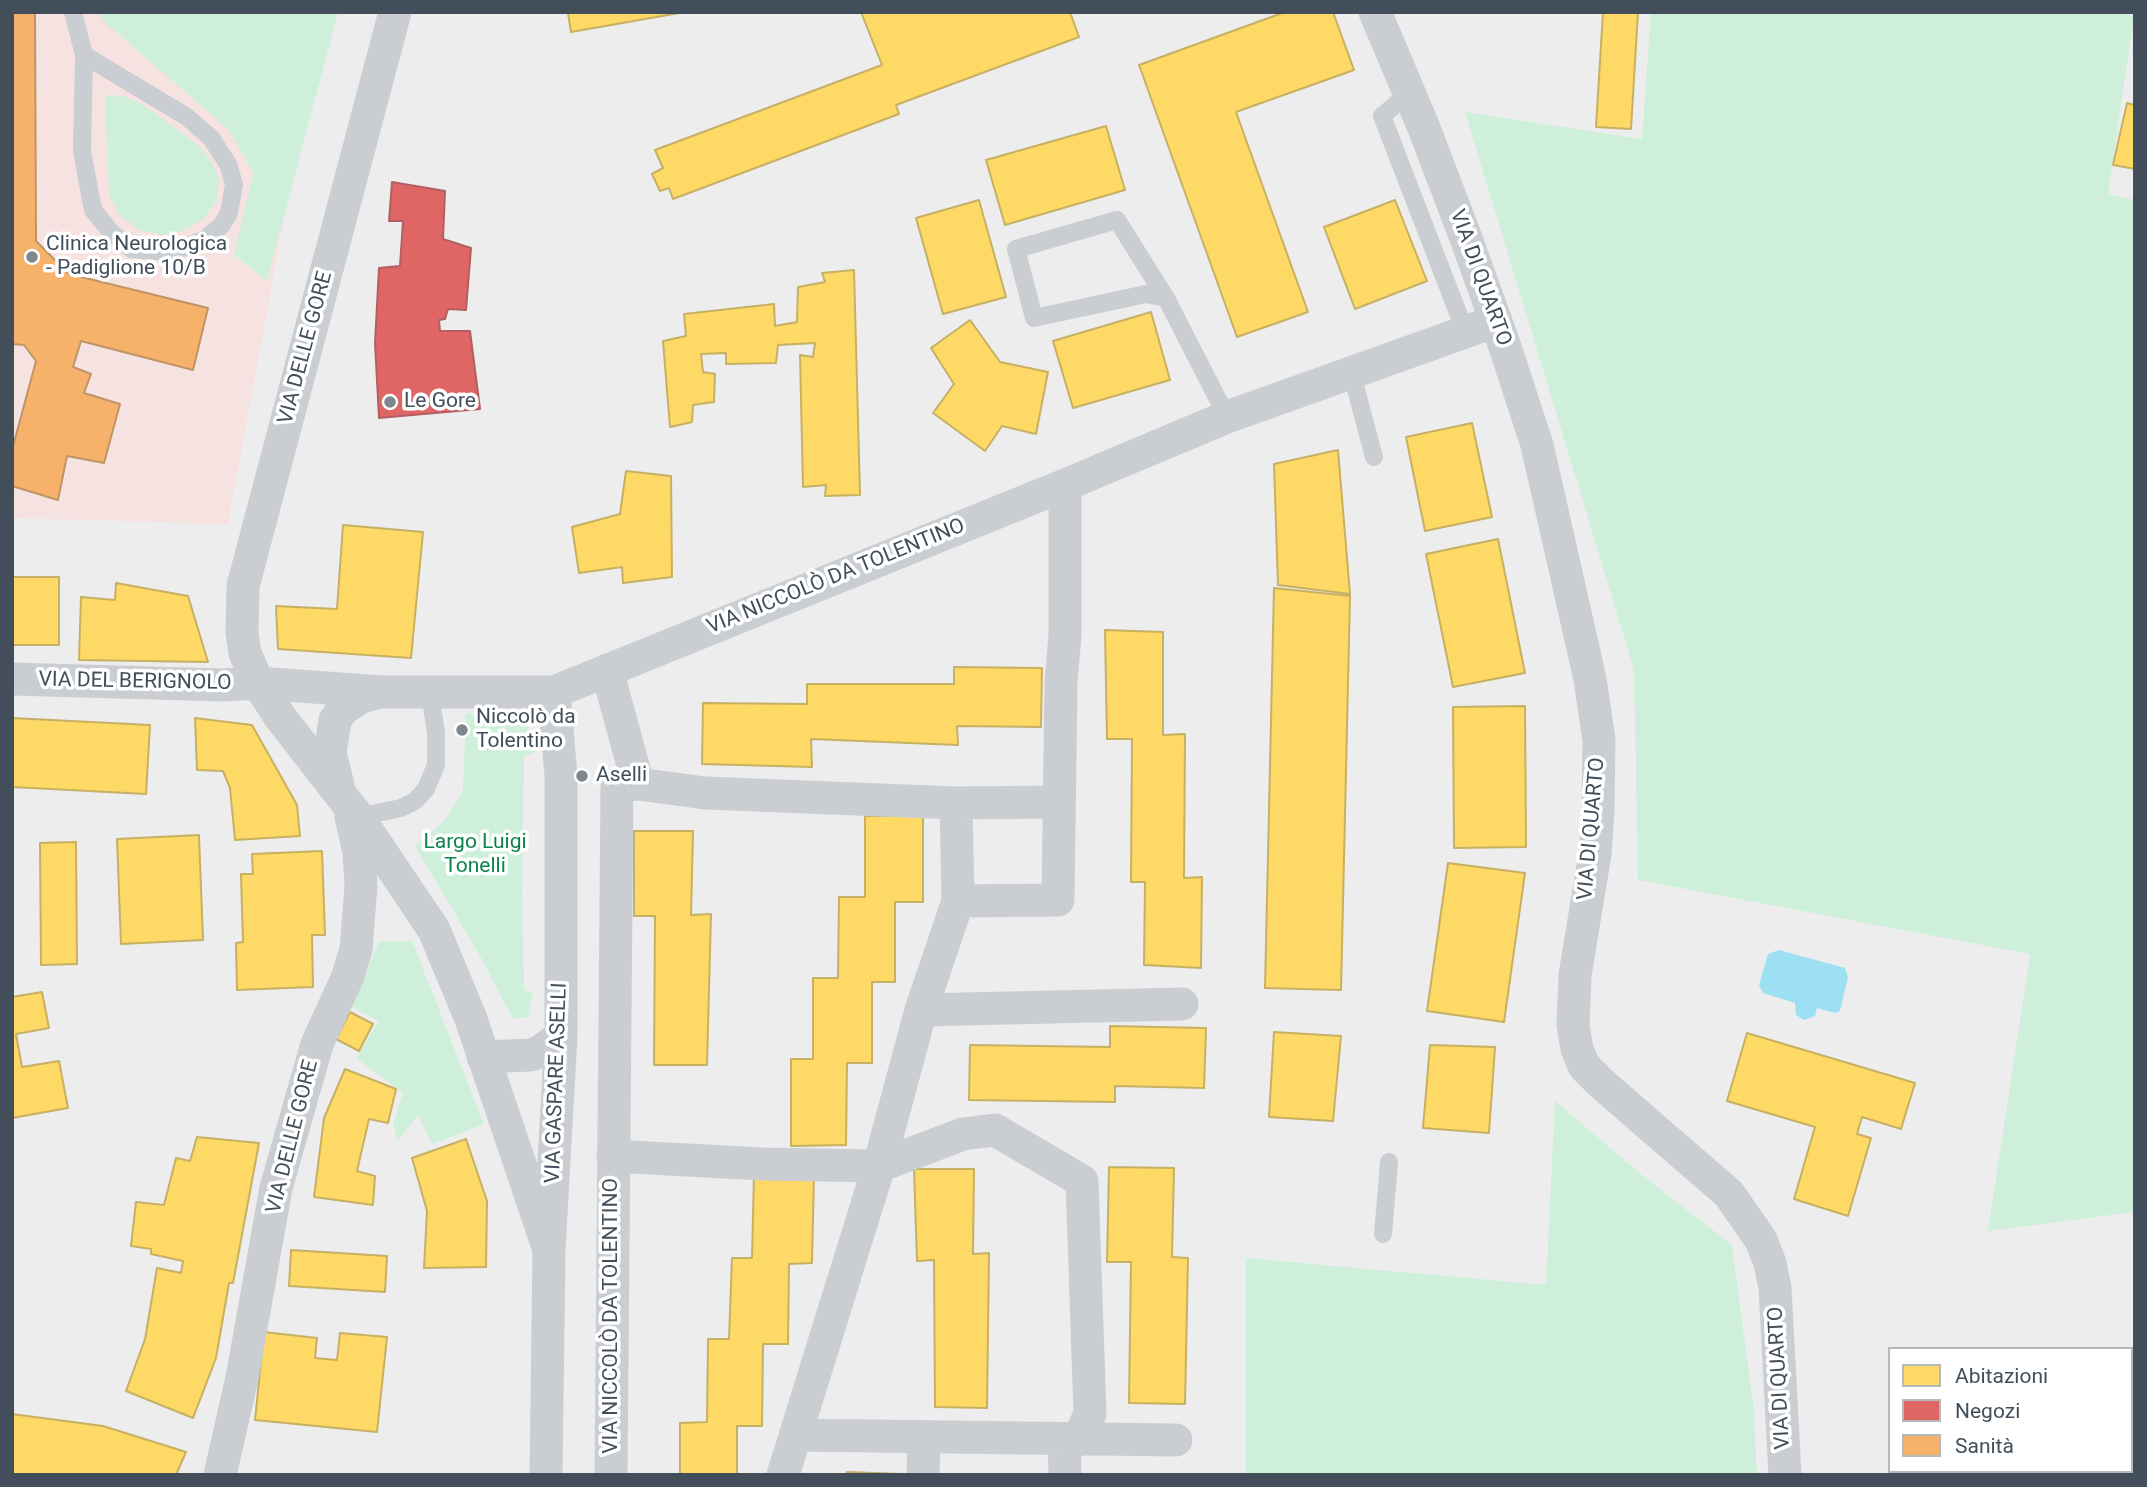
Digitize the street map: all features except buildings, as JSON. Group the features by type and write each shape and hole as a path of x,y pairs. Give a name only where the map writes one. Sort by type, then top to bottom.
{"street":[{"name":"VIA DELLE GORE","path":"220,1475 242,1378 276,1188 317,1044 348,976 356,949 360,915 359,852 351,808 280,717 258,683 245,653 241,614 243,586 395,12"},
{"name":"VIA DI QUARTO","path":"1375,12 1409,93 1481,326 1537,445 1590,678 1599,740 1599,797 1595,854 1573,1003 1577,1049 1584,1066 1601,1083 1729,1194 1761,1240 1775,1288 1784,1475"},
{"name":"VIA NICCOLÒ DA TOLENTINO","path":"430,693 554,692 1227,417 1481,326"},
{"path":"958,901 1058,900 1061,682 1065,635 1065,485"},
{"path":"607,670 638,784 705,793 956,803 1059,802"},
{"name":"VIA DEL BERIGNOLO","path":"12,679 223,685 258,683"},
{"path":"258,683 372,692 430,693"},
{"path":"372,692 342,710 335,720 331,739 336,780 351,808 434,930 471,1019 549,1250"},
{"name":"VIA GASPARE ASELLI","path":"546,1475 549,1250 561,1036 561,776 554,692"},
{"name":"VIA NICCOLÒ DA TOLENTINO","path":"611,1475 617,786 638,784"},
{"path":"783,1475 879,1166 921,1010 958,901 956,803"},
{"path":"921,1010 1182,1004"},
{"path":"483,1057 531,1055 561,1036"},
{"name":"VIA NICCOLÒ DA TOLENTINO","path":"613,1156 762,1164 879,1166 963,1133 995,1130 1082,1181 1090,1414 1071,1439 1065,1475"},
{"path":"797,1435 1177,1440"},
{"path":"923,1438 923,1475"}],"lane":[{"path":"73,12 84,54 82,151 93,210 110,231 131,249 171,252 204,240 221,226 229,212 234,184 228,164 211,138 187,117 84,54"},
{"path":"1166,298 1146,294 1034,318 1016,248 1117,219 1166,298 1227,417"},
{"path":"1351,371 1374,457"},
{"path":"351,808 401,808 415,801 426,789 436,765 436,733 430,693"},
{"path":"1383,1234 1389,1162"}],"shaded area":[{"path":"12,12 322,12 228,524 12,518"}],"green space":[{"path":"99,12 338,12 267,281 234,255 253,173 228,129 101,19"},
{"path":"1651,12 2123,12 2134,16 2108,194 2135,200 2135,1212 1988,1231 2030,954 1638,880 1634,670 1465,112 1642,139"},
{"path":"105,95 123,96 142,104 198,145 210,159 219,179 217,201 203,219 182,231 163,235 139,230 120,215 109,195"},
{"name":"Largo Luigi Tonelli","path":"466,713 525,722 537,751 524,756 524,990 533,993 528,1017 513,1019 481,958 415,846 446,819 463,790"},
{"name":"Largo Luigi Tonelli","path":"412,941 484,1124 432,1144 418,1115 398,1141 393,1124 403,1093 356,1058 379,1021 352,1007 379,942"},
{"path":"1555,1101 1642,1175 1732,1245 1754,1411 1757,1475 1246,1475 1246,1258 1546,1285"}],"water":[{"path":"1779,950 1845,968 1848,977 1840,1011 1835,1013 1817,1008 1815,1016 1804,1020 1796,1015 1795,1003 1763,993 1759,985 1768,954"}],"place":[{"name":"Clinica Neurologica - Padiglione 10/B","path":"32,257"},
{"name":"Le Gore","path":"390,402"},
{"name":"Niccolò da Tolentino","path":"462,730"},
{"name":"Aselli","path":"582,776"}]}
